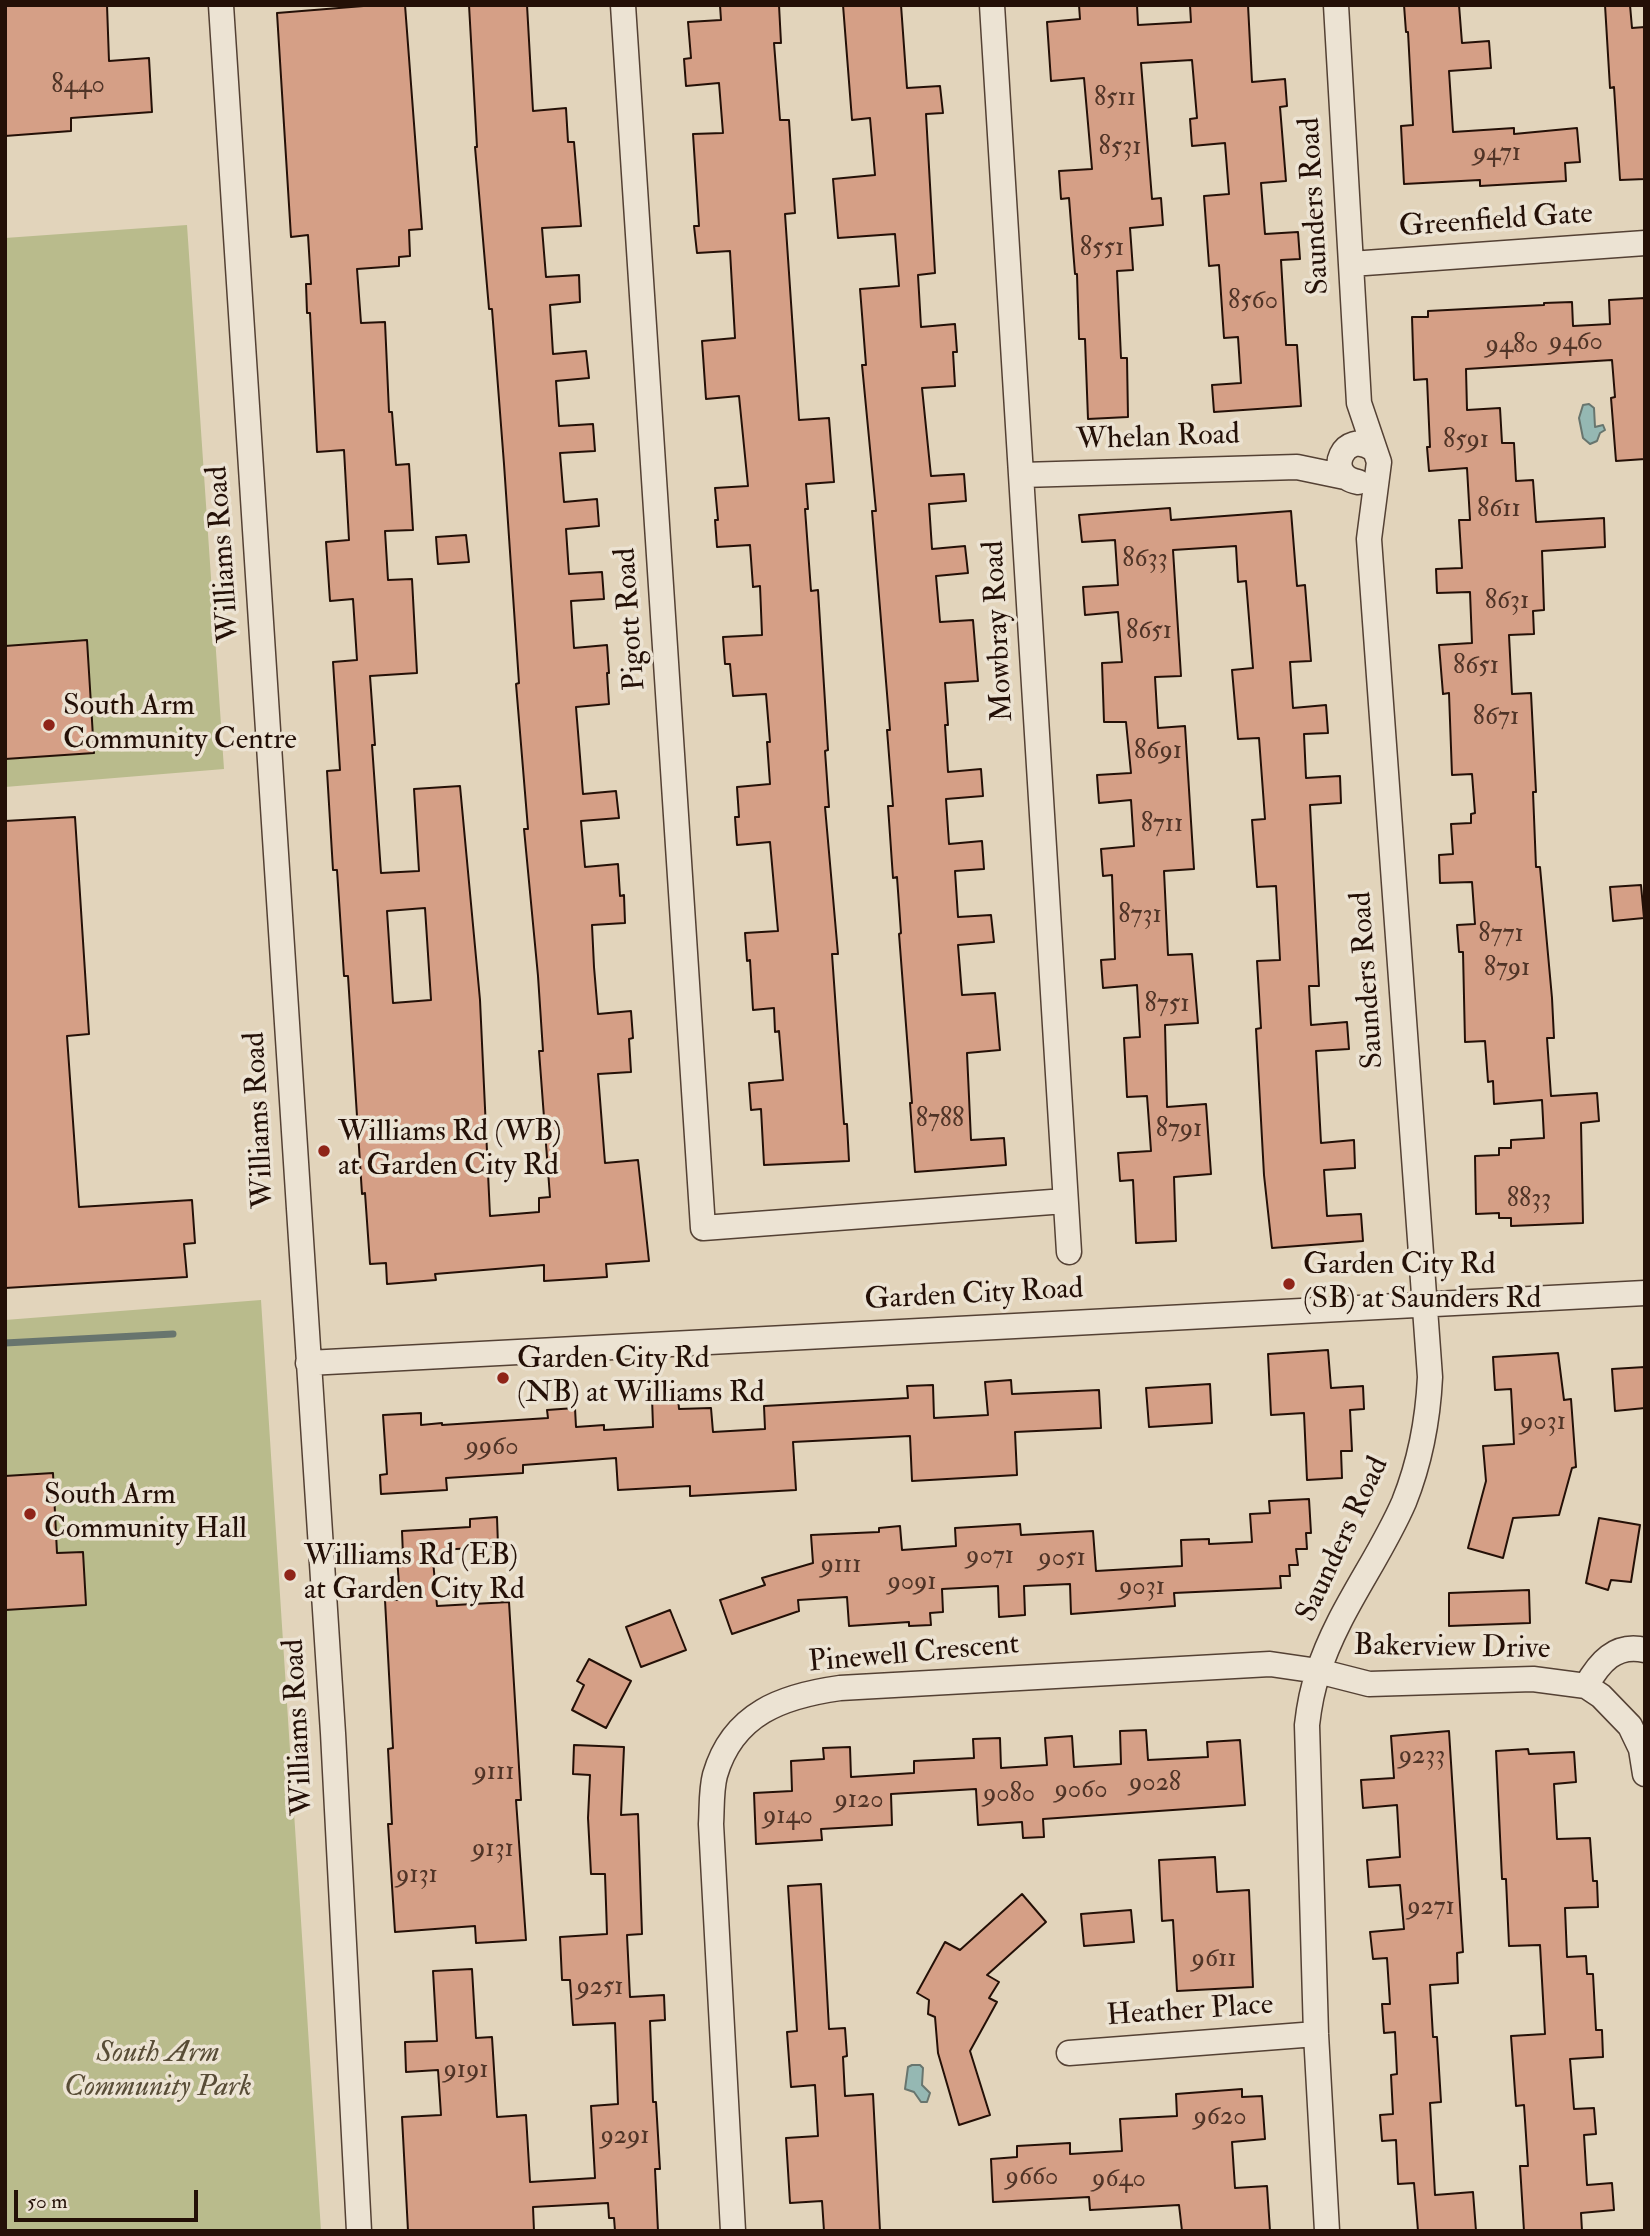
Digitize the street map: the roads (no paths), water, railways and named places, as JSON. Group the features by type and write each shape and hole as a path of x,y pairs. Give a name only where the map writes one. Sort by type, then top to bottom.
{"street":[{"name":"Williams Road","path":"221,5 333,1733 359,2231"},
{"name":"Pigott Road","path":"623,5 703,1228 1065,1201"},
{"name":"Mowbray Road","path":"992,5 1069,1252"},
{"name":"Saunders Road","path":"1327,2231 1316,2035 1307,1725 1311,1694 1318,1671 1350,1602 1404,1502 1417,1462 1429,1396 1368,539 1376,458 1359,403 1336,5"},
{"name":"Greenfield Gate","path":"1351,264 1645,243"},
{"name":"Saunders Road","path":"1359,403 1339,463 1368,539"},
{"path":"1346,448 1362,443 1376,458 1376,474 1366,482 1347,479"},
{"name":"Whelan Road","path":"1297,467 1346,448"},
{"name":"Whelan Road","path":"1022,475 1297,467 1347,479"},
{"name":"Garden City Road","path":"308,1363 1645,1293"},
{"name":"Bakerview Drive","path":"1586,1686 1598,1665 1613,1653 1623,1649 1645,1650"},
{"name":"Pinewell Crescent","path":"733,2231 711,1824 714,1777 722,1756 737,1731 778,1702 840,1688 1270,1664 1318,1671"},
{"name":"Bakerview Drive","path":"1318,1671 1369,1684 1533,1679 1586,1686 1638,1723 1645,1774"},
{"name":"Heather Place","path":"1069,2053 1316,2035"}],"water":[{"path":"1589,404 1594,408 1595,427 1603,425 1605,430 1600,433 1597,441 1590,444 1583,438 1579,418 1583,405"},
{"path":"920,2065 923,2068 922,2085 930,2093 927,2102 921,2102 914,2092 905,2089 908,2067"}],"waterway":[{"path":"5,1343 173,1334"}],"place":[{"name":"South Arm Community Centre","path":"49,725"},
{"name":"Williams Rd (WB) at Garden City Rd","path":"324,1151"},
{"name":"Garden City Rd (SB) at Saunders Rd","path":"1289,1284"},
{"name":"Garden City Rd (NB) at Williams Rd","path":"503,1378"},
{"name":"South Arm Community Hall","path":"30,1514"},
{"name":"Williams Rd (EB) at Garden City Rd","path":"290,1575"}],"park label":[{"name":"South Arm Community Park","path":"158,2072"}]}
